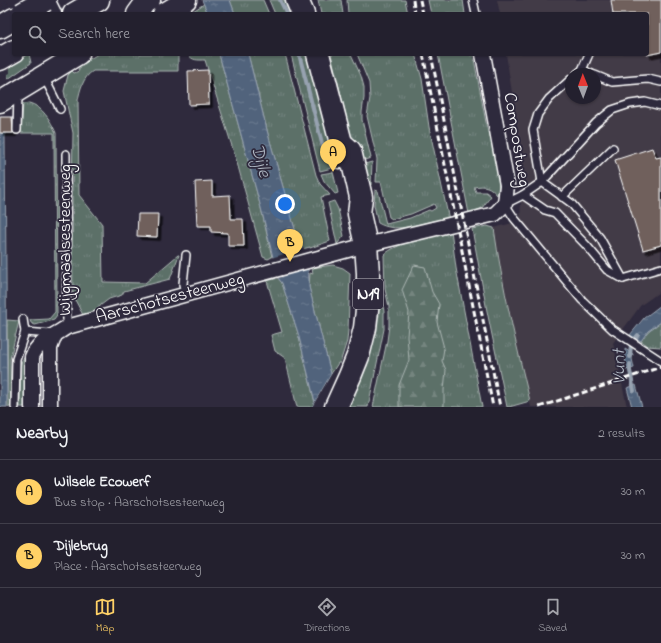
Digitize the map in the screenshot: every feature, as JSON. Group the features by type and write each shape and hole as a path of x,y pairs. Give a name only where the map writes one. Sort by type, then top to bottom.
{"main road":[{"path":"25,12 44,0"},
{"path":"77,12 98,0"},
{"path":"297,0 302,12"},
{"path":"308,0 311,12"},
{"path":"0,27 12,20"},
{"path":"0,59 12,51"},
{"name":"N19","path":"319,56 341,143 350,151 361,197 359,214 366,245 368,273 368,301 358,356 336,407"}],"street":[{"path":"44,0 50,12"},
{"path":"138,12 145,3 150,0"},
{"path":"166,12 185,1"},
{"path":"10,97 73,56"},
{"name":"Compostweg","path":"366,245 495,214 506,204 507,185 483,56"},
{"name":"Aarschotsesteenweg","path":"32,407 32,358 35,350 40,344 61,331 366,245"},
{"path":"50,407 50,348 61,331"}],"lane":[{"path":"473,0 476,12"},
{"path":"582,68 588,56"},
{"path":"43,76 60,109"},
{"path":"601,77 612,82 648,79 661,82"},
{"path":"565,84 549,99 538,114 533,130 542,182 571,203 600,238 623,278"},
{"path":"10,97 17,130"},
{"path":"660,360 612,329 582,300 526,233 506,204 542,182 596,123 612,110 630,104 645,102 661,106"},
{"path":"562,197 613,148"},
{"name":"Wijgmaalsesteenweg","path":"61,331 66,154"},
{"path":"523,195 545,210 555,213 587,246 607,270 623,278 661,268"},
{"path":"185,295 183,284 186,255"},
{"path":"15,407 16,359 25,332 23,319"},
{"path":"25,332 61,331"}],"shaded area":[{"path":"497,0 661,0 661,291 641,305 613,343 627,407 531,407 509,313 498,258 494,228 520,221 523,164 506,56 649,56 649,12 500,12"}],"green space":[{"path":"230,0 263,0 268,12 234,12"},
{"path":"269,0 291,0 297,12 274,12"},
{"path":"318,0 341,0 343,12 321,12"},
{"path":"347,0 405,0 408,12 348,12"},
{"path":"428,0 463,0 465,12 431,12"},
{"path":"204,4 207,12 181,12 188,9 193,11"},
{"path":"16,56 29,56 31,63 8,79 7,64"},
{"path":"95,56 178,56 178,71 93,71 84,80 78,100 79,195 102,224 103,282 145,283 179,255 170,279 124,291 122,295 109,299 96,311 83,315 73,296 73,133 64,91 68,75 72,71 74,73 79,71 78,69 84,65 83,63"},
{"path":"190,56 220,56 261,208 272,257 268,259 263,257 236,159 205,60 193,59"},
{"path":"248,56 286,56 316,175 320,184 330,195 321,197 330,241 310,248 302,249 298,240 268,134"},
{"path":"291,56 309,56 333,154 329,156 332,168 320,171"},
{"path":"331,56 352,56 361,76 364,87 362,120 371,158 361,161 354,149"},
{"path":"358,56 416,56 422,79 429,127 449,220 433,221 398,228 385,226 378,223 374,205 375,190 378,191 386,224 410,218 436,208 434,204 411,214 392,219 389,217 381,182 376,182 377,159 367,116 370,98 369,83"},
{"path":"438,56 473,56 488,133 492,132 497,156 499,187 497,195 487,187 474,187 476,192 486,192 491,196 482,208 469,214"},
{"path":"29,103 38,107 42,111 49,119 56,133 57,316 54,320 35,325 31,323 30,320 49,319 55,312 54,133 21,133 23,104"},
{"path":"372,162 371,185 366,186 361,165"},
{"path":"333,172 338,193 335,194 324,181 321,174"},
{"path":"334,201 338,209 344,236 337,244 328,203"},
{"path":"487,226 494,228 505,293 530,401 509,407 507,407 487,311 472,229"},
{"path":"451,230 456,268 482,407 373,407 389,326 389,307 385,289 384,255 406,243"},
{"path":"333,265 343,268 350,273 347,341 340,363 338,363 331,374 309,287 310,273 313,274 312,268"},
{"path":"414,265 425,267 432,292 439,304 437,322 444,348 442,361 446,370 444,407 399,407 399,385 409,360 407,336 409,312 402,290"},
{"path":"278,278 282,283 298,333 315,403 312,407 297,407 285,358 275,351 271,335 282,332 267,281"},
{"path":"378,284 380,284 384,312 384,329 368,407 349,407 357,381"},
{"path":"7,320 19,321 10,359 11,407 8,407"},
{"path":"661,322 661,347 646,346 647,345 641,341 649,330"},
{"path":"26,355 25,407 20,407 21,365 22,360"}],"water":[{"path":"202,0 230,0 234,12 207,12"},
{"name":"Dijle","path":"220,56 248,56 268,134 298,240 303,251 309,275 309,287 331,374 315,402 298,333 282,283 278,278 261,208"},
{"path":"0,133 5,133 7,407 0,407"},
{"path":"661,305 661,322 648,331 641,341 630,335 644,318"},
{"path":"625,349 633,354 632,359 634,368 626,370"},
{"path":"636,385 642,407 632,407 627,388"}],"pier":[{"path":"7,2 10,73 0,78 0,7"},
{"path":"304,248 310,268 276,279 271,258"},
{"path":"333,372 345,407 312,407"}],"building":[{"path":"611,0 661,0 661,52 649,55 649,12 613,12"},
{"path":"208,70 209,104 189,105 188,71"},
{"path":"0,117 12,117 13,133 0,133"},
{"path":"652,148 656,158 661,157 661,245 643,250 615,160"},
{"path":"212,181 212,196 230,195 231,219 243,219 244,246 228,246 228,233 211,232 211,226 197,226 195,182"},
{"path":"138,214 158,214 157,237 137,236"}],"waterway":[{"path":"280,0 286,12"},
{"path":"300,56 324,151"},
{"name":"Vunt","path":"630,357 631,344 638,335"},
{"name":"Vunt","path":"630,364 634,391"}],"railway":[{"path":"413,0 415,12"},
{"path":"420,0 423,12"},
{"path":"423,56 493,407"},
{"path":"431,56 500,407"},
{"path":"539,407 661,367"}],"place":[{"name":"Wilsele Ecowerf","path":"333,172"},
{"name":"Dijlebrug","path":"290,262"}]}
